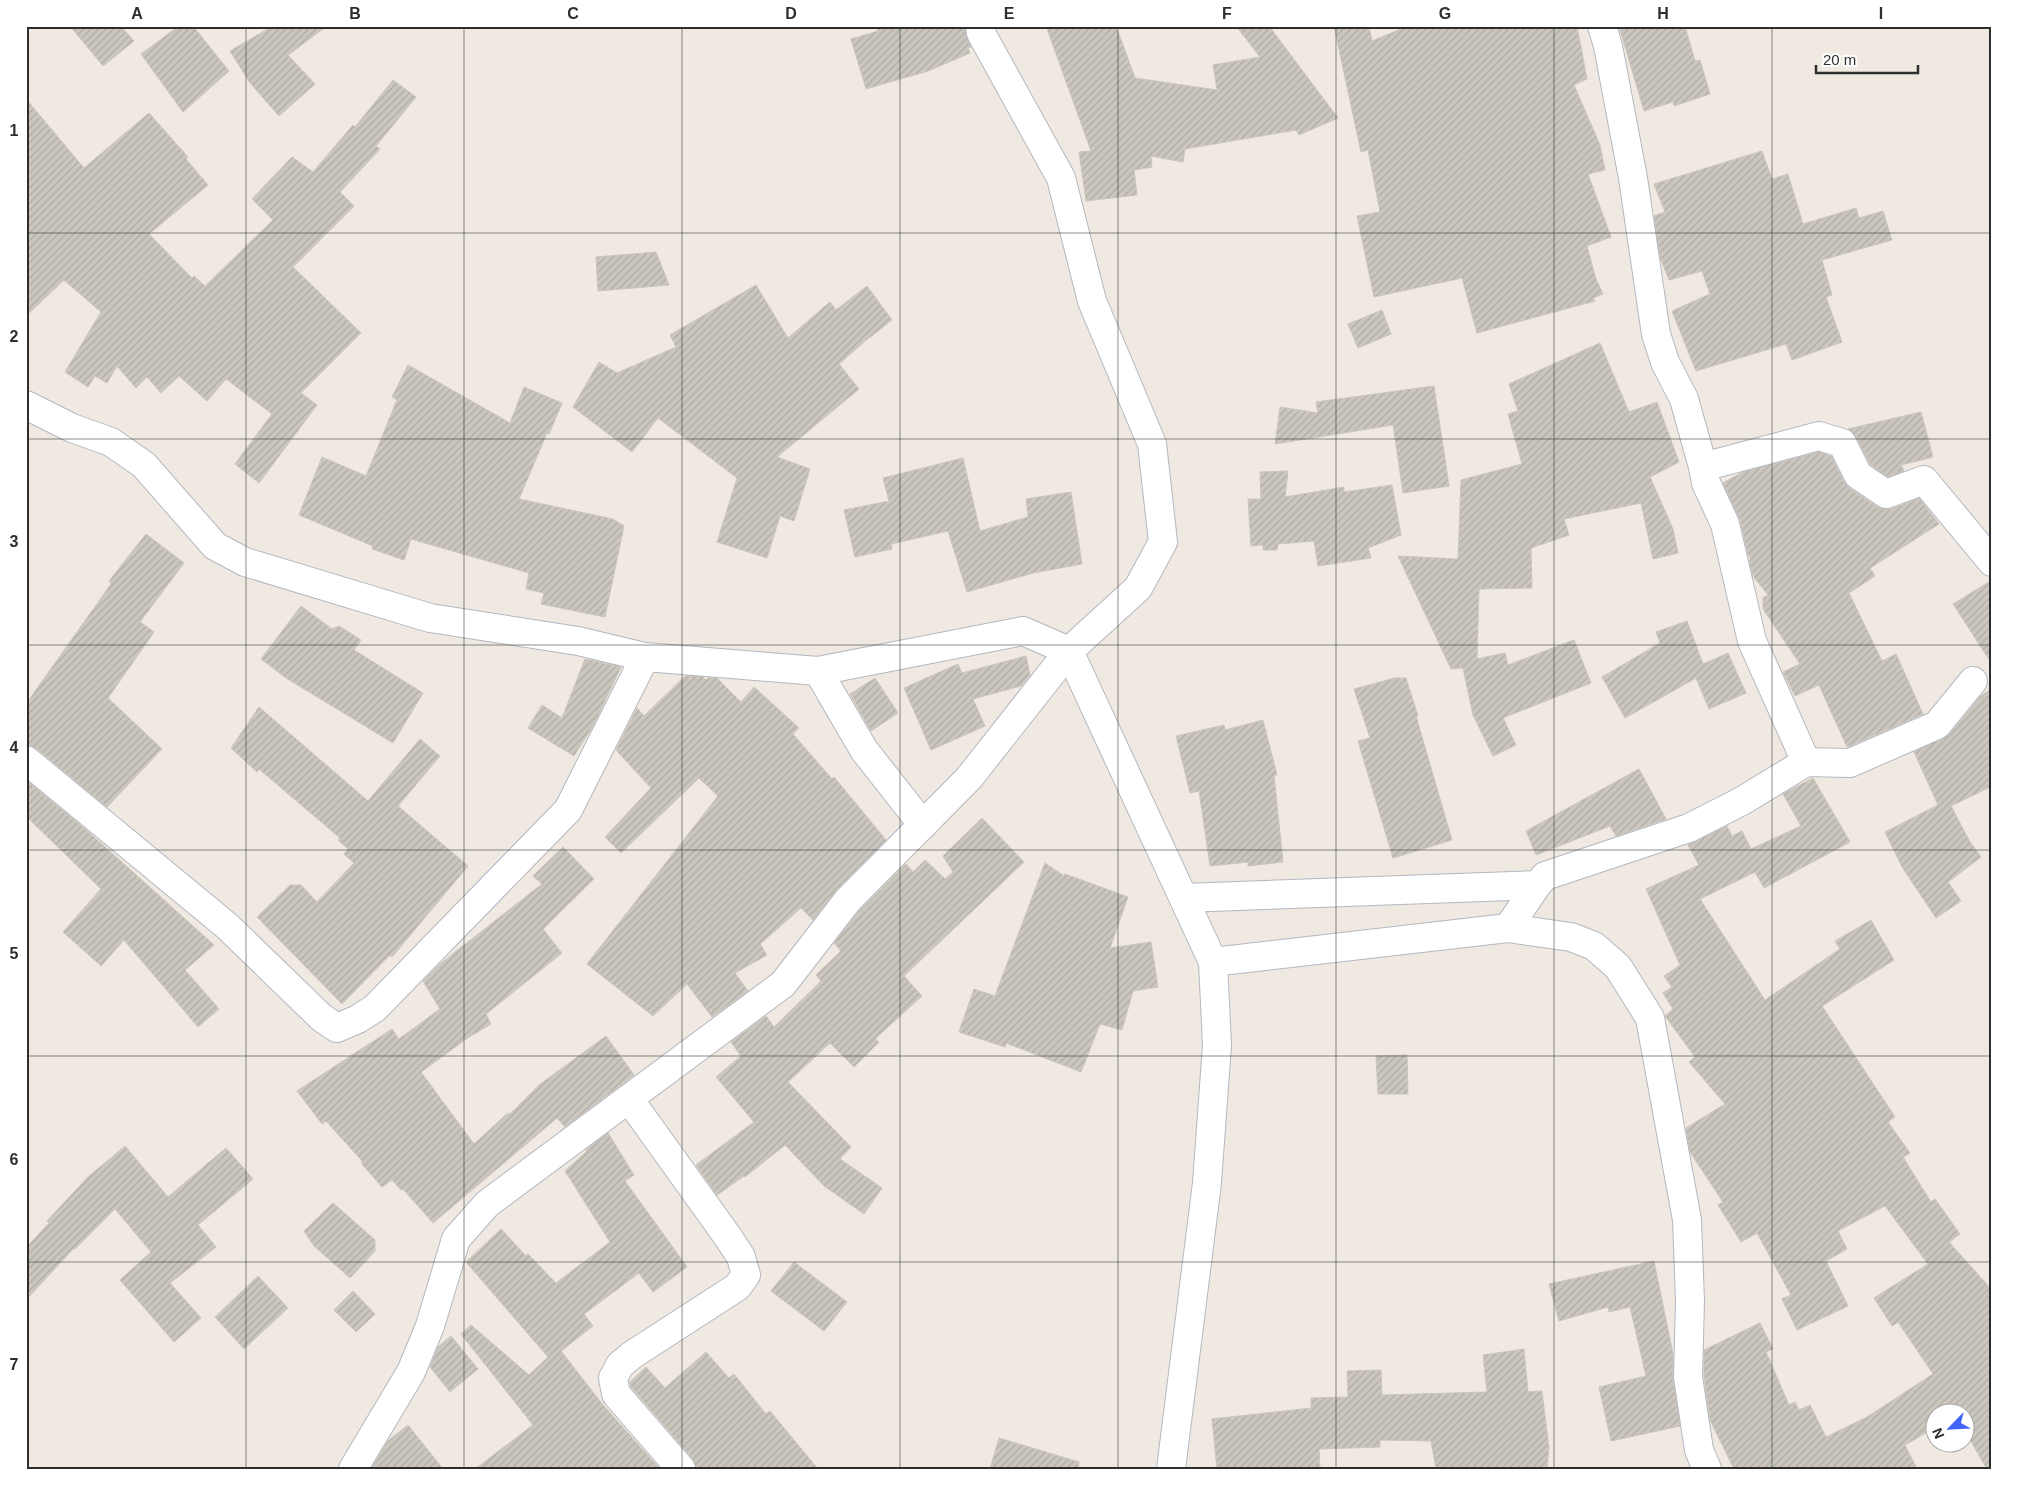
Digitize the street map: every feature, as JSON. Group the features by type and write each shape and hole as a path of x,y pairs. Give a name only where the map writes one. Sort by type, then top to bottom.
{"street":[{"path":"353,1469 411,1372 430,1326 456,1239 487,1204 783,984 848,900 969,778 1069,651 1138,588 1163,542 1152,444 1092,301 1061,178 981,33 980,26"},
{"path":"1602,26 1608,46 1633,178 1656,334 1665,362 1684,399 1706,483 1725,524 1752,641 1806,762"},
{"path":"26,405 72,428 111,442 144,465 215,546 245,562 430,618 578,641 645,657 818,671 1023,632 1069,651 1213,962 1217,1045 1207,1183 1171,1469"},
{"path":"1703,467 1819,436 1842,444 1858,475 1886,494 1924,480 1992,562"},
{"path":"26,760 227,926 322,1018 337,1028 358,1019 375,1008 568,810 645,657"},
{"path":"818,671 864,750 923,825"},
{"path":"1508,928 1545,876 1689,828 1742,801 1806,762 1850,763 1938,725 1973,681"},
{"path":"1184,898 1537,885"},
{"path":"1213,962 1508,928 1571,937 1594,946 1618,967 1650,1018 1687,1220 1690,1301 1688,1377 1698,1450 1707,1469"},
{"path":"629,1099 732,1244 741,1258 746,1275 737,1287 632,1355 620,1365 613,1378 616,1394 681,1469"}],"building":[{"path":"70,26 121,26 134,41 103,66"},
{"path":"179,26 193,26 229,71 183,112 141,54"},
{"path":"273,26 327,26 288,55 315,84 279,116 250,83 230,51"},
{"path":"876,26 965,26 966,36 971,47 968,48 970,53 928,71 866,89 851,39 878,31"},
{"path":"1046,26 1116,26 1135,78 1217,90 1213,65 1260,57 1236,26 1269,26 1338,118 1299,135 1296,130 1185,149 1183,162 1151,156 1152,167 1134,170 1137,195 1086,201 1079,152 1091,151"},
{"path":"1334,26 1369,26 1372,41 1408,26 1577,26 1587,79 1574,85 1600,145 1605,170 1588,174 1611,237 1587,246 1596,279 1603,294 1593,298 1595,301 1477,333 1462,278 1374,297 1357,216 1380,212 1368,150 1361,152"},
{"path":"1619,26 1685,26 1695,61 1700,60 1710,94 1674,106 1673,102 1644,111"},
{"path":"393,80 416,97 376,146 380,149 340,192 354,206 293,267 361,333 301,393 317,405 259,483 235,464 272,414 226,379 207,401 179,376 161,393 147,377 136,388 117,366 107,383 95,376 88,387 65,372 101,312 64,280 26,316 26,99 84,168 149,113 188,157 186,159 208,185 149,234 192,278 194,276 205,286 273,220 252,199 292,157 313,172 353,125 355,127"},
{"path":"1762,151 1772,179 1788,174 1803,224 1856,208 1859,218 1883,211 1892,240 1822,260 1832,295 1826,297 1842,342 1792,360 1786,344 1696,371 1672,311 1710,294 1702,271 1669,280 1660,257 1654,216 1665,212 1654,184"},
{"path":"656,252 669,285 598,291 596,257"},
{"path":"756,285 788,338 830,302 836,310 867,286 892,320 839,364 859,389 777,457 810,469 794,521 780,516 767,558 717,542 737,478 658,418 632,452 573,407 599,362 617,373 676,347 670,335"},
{"path":"1382,310 1391,334 1358,348 1348,324"},
{"path":"1600,343 1629,412 1657,402 1679,462 1650,477 1673,529 1678,553 1653,559 1641,503 1564,519 1569,535 1531,548 1532,588 1479,589 1477,659 1505,653 1508,665 1574,640 1591,683 1503,718 1516,745 1493,756 1473,715 1463,668 1451,669 1398,556 1458,559 1461,480 1522,464 1508,414 1518,411 1509,384"},
{"path":"408,365 510,423 524,387 562,403 519,499 613,519 624,526 605,617 541,604 544,593 526,589 529,573 411,539 404,560 372,549 373,546 299,515 322,457 366,476 397,400 392,397"},
{"path":"1434,386 1449,486 1403,493 1393,425 1275,444 1280,407 1318,413 1316,402"},
{"path":"1921,412 1933,457 1901,465 1904,471 1888,477 1870,464 1856,436 1848,429"},
{"path":"1819,452 1831,456 1849,488 1877,507 1891,509 1919,498 1939,524 1870,568 1875,576 1849,593 1882,661 1896,654 1923,714 1847,747 1819,685 1795,696 1783,672 1800,664 1763,609 1763,598 1768,595 1753,576 1749,560 1751,559 1748,555 1740,520 1723,483 1743,472"},
{"path":"963,458 980,531 1028,517 1026,499 1071,492 1082,564 1033,573 967,592 948,531 891,544 892,549 855,557 844,510 889,501 883,478"},
{"path":"1288,471 1285,497 1344,487 1344,492 1392,485 1401,535 1368,548 1371,558 1318,566 1314,541 1278,544 1277,550 1263,550 1263,545 1251,546 1248,499 1261,499 1260,472"},
{"path":"146,534 184,563 140,622 154,632 108,698 162,749 107,807 36,748 26,745 26,704 111,584 109,581"},
{"path":"1992,580 1992,664 1953,604"},
{"path":"301,606 332,629 339,626 361,640 354,650 423,693 393,743 286,678 261,659"},
{"path":"1687,621 1703,664 1728,653 1746,693 1709,709 1696,678 1625,718 1602,677 1660,643 1656,632"},
{"path":"1026,656 1030,675 1021,686 973,699 985,726 931,750 904,688 958,664 962,673"},
{"path":"585,659 621,667 593,726 574,756 528,728 542,705 562,718"},
{"path":"685,676 703,677 706,680 708,678 717,678 741,702 754,687 799,728 793,734 832,779 834,777 886,840 837,889 813,920 801,908 760,944 767,955 735,973 748,991 712,1017 687,984 653,1016 587,964 718,796 699,778 621,853 605,837 651,788 616,750 637,708 644,716"},
{"path":"875,678 898,713 871,731 850,694"},
{"path":"1395,678 1406,678 1452,840 1393,858 1358,741 1370,738 1354,689"},
{"path":"1992,688 1992,786 1951,806 1970,842 1981,857 1948,882 1961,901 1936,918 1902,867 1885,832 1938,805 1914,752 1949,735 1981,696"},
{"path":"259,707 368,801 420,739 440,756 398,806 468,866 392,957 390,955 342,1004 257,917 290,885 301,885 317,902 354,863 344,854 348,849 338,840 340,838 259,769 257,772 231,748"},
{"path":"1263,720 1277,775 1274,775 1283,862 1248,866 1248,862 1210,866 1199,791 1190,793 1176,736 1224,725 1225,730"},
{"path":"1639,769 1666,819 1616,836 1610,826 1536,855 1526,831"},
{"path":"1813,778 1850,842 1764,888 1755,872 1700,899 1765,1000 1840,949 1835,941 1871,920 1894,960 1822,1006 1895,1117 1888,1122 1910,1153 1903,1157 1931,1202 1935,1199 1960,1234 1949,1242 1992,1290 1992,1469 1987,1469 1976,1450 1976,1402 1926,1402 1926,1433 1905,1445 1917,1469 1734,1469 1710,1420 1704,1376 1704,1350 1760,1323 1773,1349 1766,1352 1789,1405 1795,1402 1799,1410 1810,1405 1826,1437 1867,1417 1933,1374 1898,1322 1892,1326 1874,1298 1928,1264 1885,1206 1838,1231 1847,1249 1826,1261 1848,1306 1797,1330 1782,1299 1791,1295 1757,1233 1741,1242 1718,1205 1723,1202 1690,1152 1686,1128 1725,1104 1689,1062 1695,1057 1665,1016 1673,1009 1663,993 1672,987 1664,976 1680,965 1646,889 1699,865 1688,845 1727,826 1732,836 1742,831 1751,849 1801,826 1783,794"},
{"path":"26,780 85,829 214,945 185,970 219,1009 198,1027 124,940 101,966 63,932 101,889 26,816"},
{"path":"982,818 1024,862 904,976 922,996 875,1039 879,1042 854,1067 830,1043 788,1082 851,1147 840,1159 882,1188 864,1214 824,1186 785,1145 745,1177 717,1195 696,1165 754,1122 716,1077 741,1056 731,1042 766,1016 774,1027 821,981 816,975 841,951 834,943 860,910 906,864 913,872 925,860 945,879 953,872 943,856"},
{"path":"563,847 594,879 543,929 562,953 486,1014 491,1024 469,1037 421,1072 474,1144 508,1113 510,1114 539,1085 606,1036 634,1075 565,1127 557,1118 433,1223 403,1189 401,1190 392,1180 382,1187 361,1163 363,1162 326,1121 322,1124 297,1091 392,1029 399,1039 440,1009 423,981 440,964 542,884 533,876"},
{"path":"1045,863 1064,876 1065,874 1128,897 1110,948 1151,942 1158,987 1133,991 1122,1030 1100,1024 1081,1072 1006,1043 1005,1047 959,1032 974,989 995,996"},
{"path":"1407,1055 1408,1094 1378,1094 1376,1056"},
{"path":"608,1133 634,1175 625,1181 687,1267 653,1292 639,1273 584,1314 593,1326 561,1351 603,1405 660,1469 475,1469 533,1425 461,1334 471,1325 529,1375 548,1357 466,1262 501,1229 526,1256 528,1254 556,1283 610,1242 565,1171 586,1150"},
{"path":"125,1146 168,1197 226,1148 253,1179 198,1225 216,1247 170,1283 201,1318 174,1342 120,1280 151,1252 115,1209 74,1248 26,1300 26,1248 49,1223 47,1221 88,1177"},
{"path":"333,1203 375,1240 375,1251 350,1278 314,1246 304,1231"},
{"path":"1654,1261 1673,1354 1673,1379 1680,1426 1611,1441 1599,1387 1646,1376 1630,1307 1609,1312 1608,1307 1559,1321 1549,1284"},
{"path":"794,1262 847,1302 824,1331 771,1291"},
{"path":"258,1276 288,1308 244,1349 215,1317"},
{"path":"353,1291 375,1314 356,1332 334,1310"},
{"path":"451,1336 478,1369 450,1392 430,1367 438,1347"},
{"path":"1524,1349 1528,1392 1542,1391 1549,1448 1547,1469 1436,1469 1431,1441 1380,1440 1380,1447 1319,1449 1320,1469 1217,1469 1212,1419 1311,1408 1311,1398 1348,1397 1347,1371 1381,1370 1382,1395 1487,1392 1483,1355"},
{"path":"706,1352 729,1378 734,1374 766,1414 770,1411 818,1469 696,1469 693,1459 631,1387 630,1382 646,1367 665,1388"},
{"path":"408,1425 443,1469 371,1469 388,1441"},
{"path":"999,1438 1079,1462 1078,1469 990,1469"}]}
